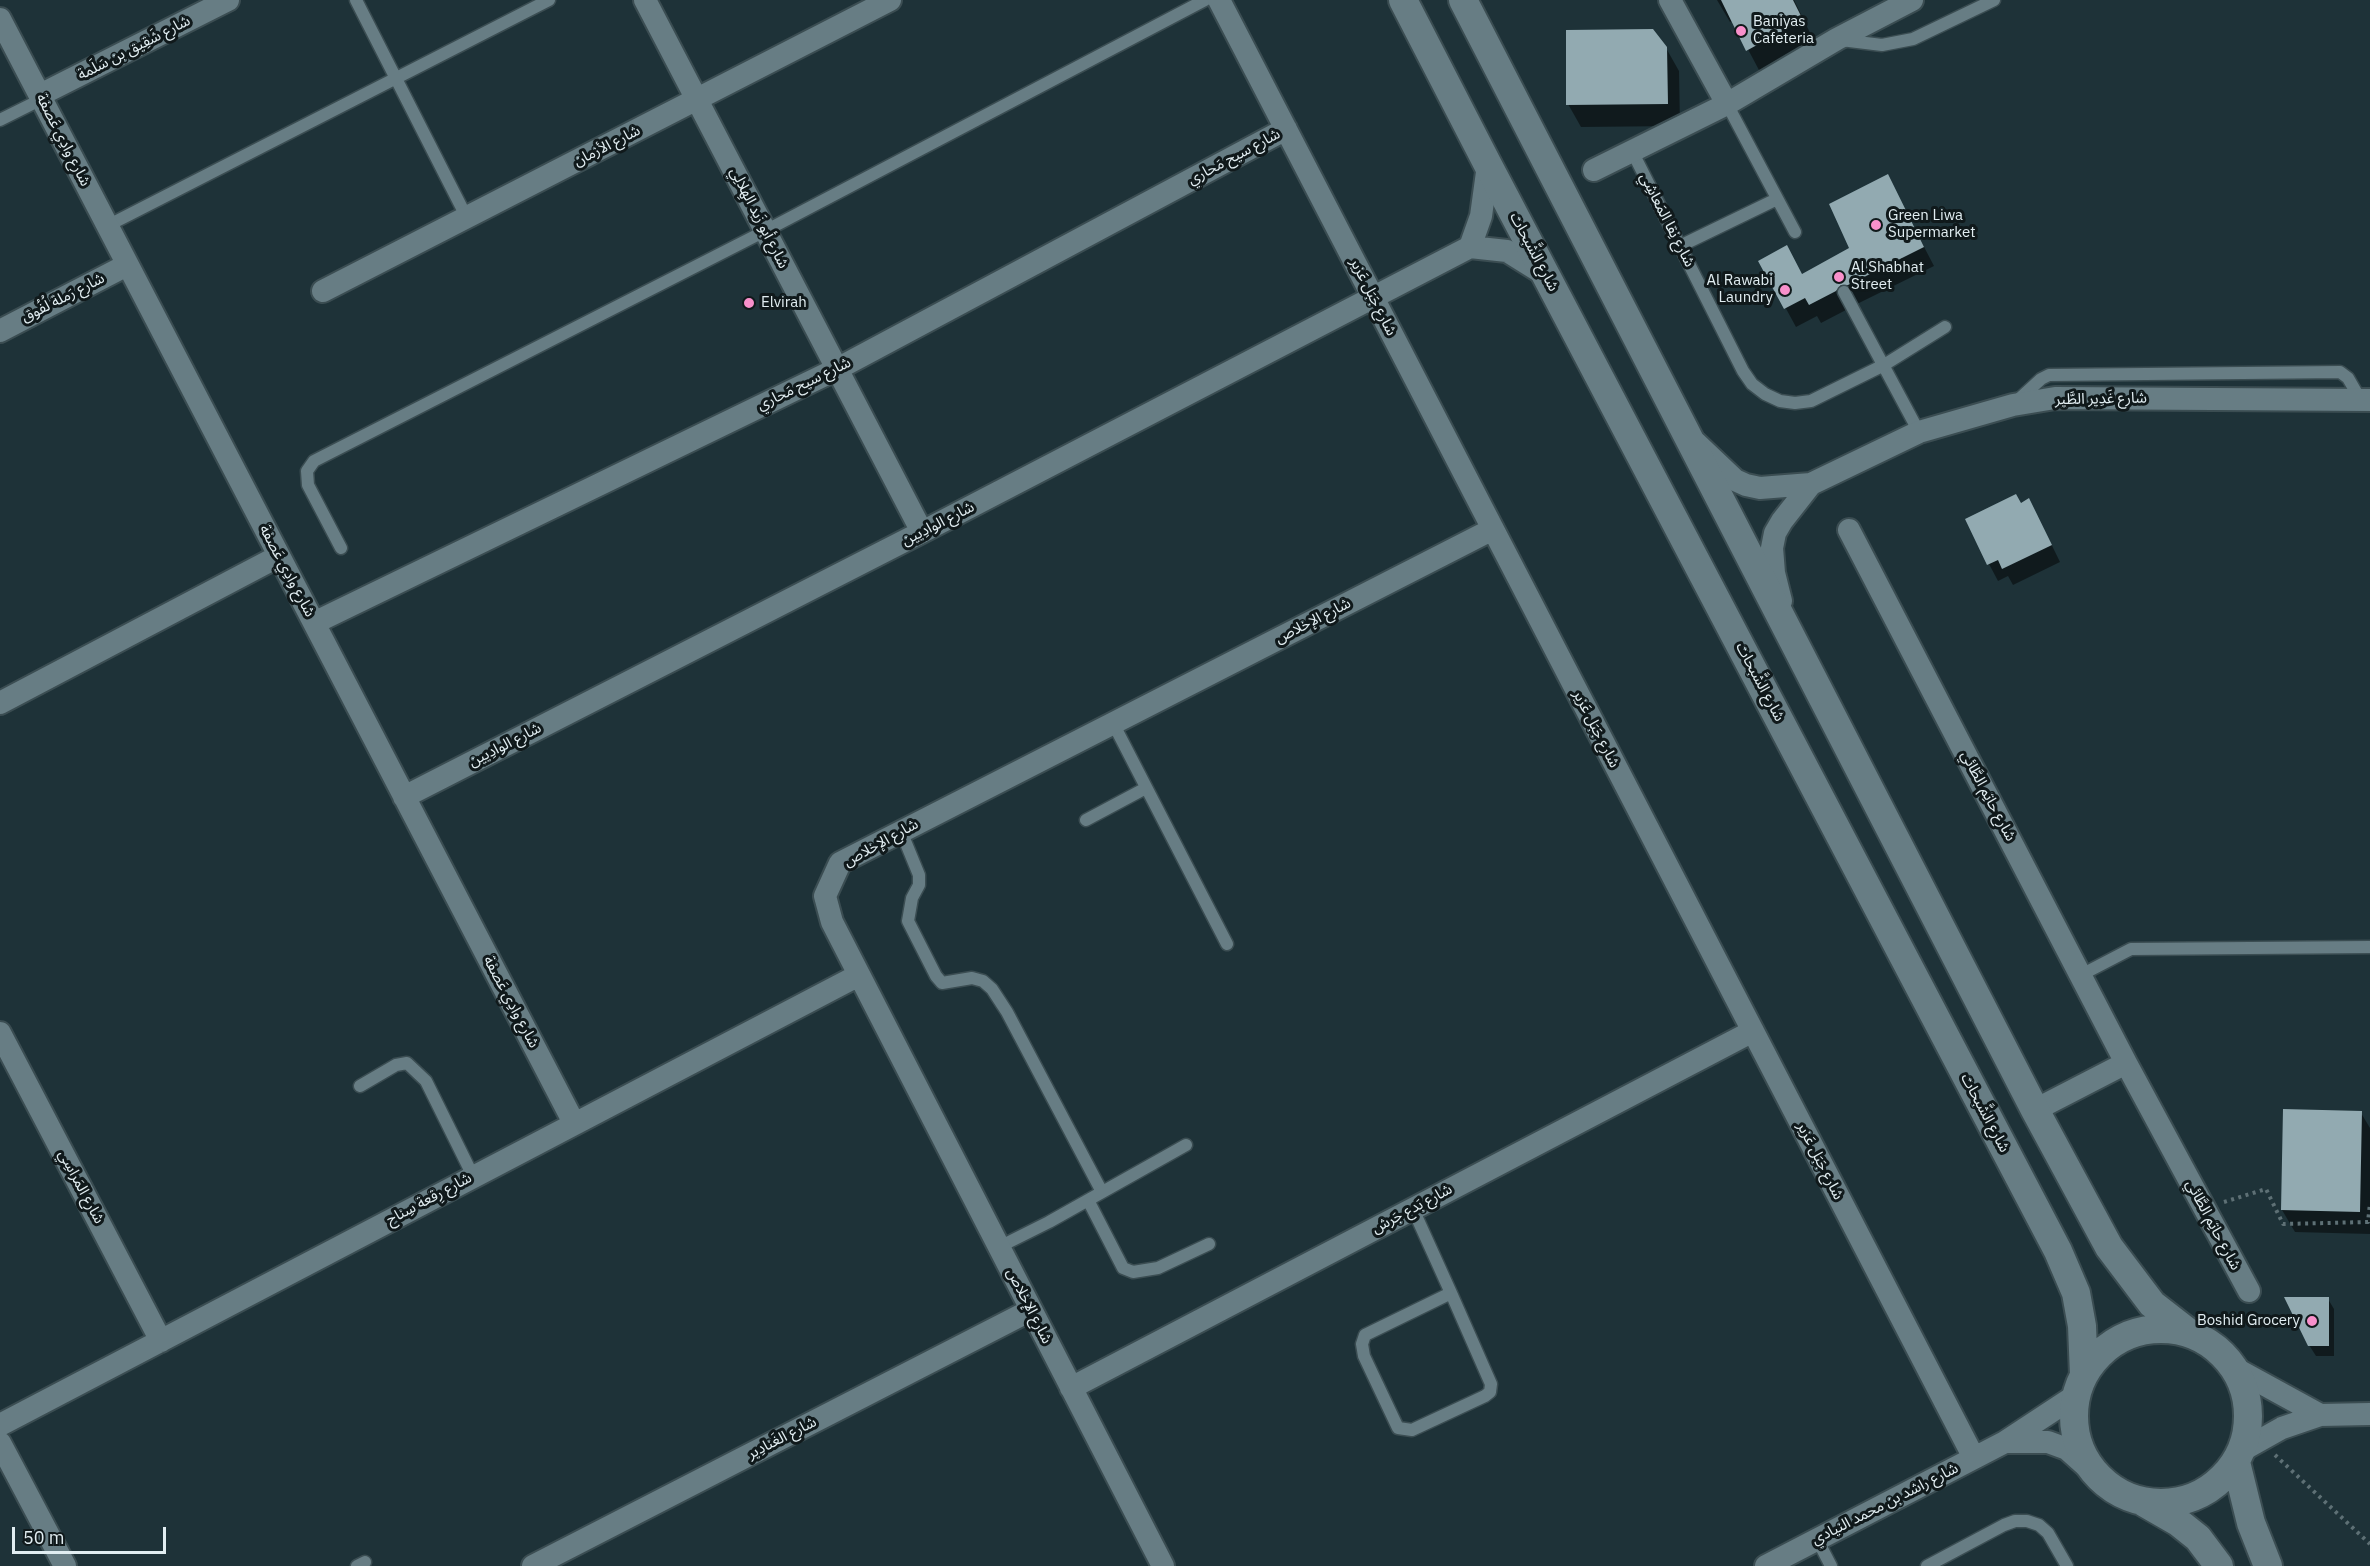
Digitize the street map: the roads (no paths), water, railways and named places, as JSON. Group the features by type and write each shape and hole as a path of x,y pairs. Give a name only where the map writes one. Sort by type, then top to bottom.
{"street":[{"name":"شارع شَقِيق بن سَلَمة","path":"41,97 228,0"},
{"name":"شارع أبو زَيد الهِلالِي","path":"645,0 922,532"},
{"name":"شارع الأزمان","path":"323,291 890,0"},
{"name":"شارع جَبَل عَزير","path":"1219,0 1974,1458"},
{"name":"شارع الشَّبحات","path":"1403,0 2058,1251 2076,1293 2082,1326 2081,1384"},
{"path":"1463,0 2035,1110 2109,1247 2152,1304 2188,1332 2206,1341 2223,1354 2235,1370 2246,1396 2249,1424 2245,1451 2251,1523 2268,1566"},
{"path":"1670,0 1727,104"},
{"path":"1594,170 1727,104 1837,39 1912,0"},
{"name":"شارع وادِي عَصفة","path":"0,19 574,1123"},
{"name":"شارع سيح مَحاري","path":"314,622 837,369 1286,129"},
{"path":"1488,165 1481,216 1470,247 1507,252 1548,277"},
{"name":"شارع الوادِيين","path":"404,797 922,532 1470,247"},
{"name":"شارع رَملة لُفُوق","path":"0,331 127,265"},
{"name":"شارع غَدِير الطَّير","path":"1687,434 1735,480 1760,488 1811,484 1919,432 2013,405 2055,398 2365,399"},
{"name":"شارع غَدِير الطَّير","path":"1788,628 1774,573 1772,548 1775,532 1811,484"},
{"name":"شارع الإخلاص","path":"1163,1566 832,922 825,896 840,863 1493,529"},
{"name":"شارع حاتِم الطَّائي","path":"1849,530 2127,1063 2249,1291"},
{"path":"0,703 279,556"},
{"name":"شارع رِقعة سِناح","path":"0,1425 859,975"},
{"name":"شارع بَدع جَرش","path":"1071,1388 1753,1031"},
{"name":"شارع المَراسِي","path":"0,1033 161,1341"},
{"path":"2035,1110 2127,1063"},
{"name":"شارع الغَنادِير","path":"533,1566 1031,1310"},
{"path":"2188,1332 2158,1328 2128,1335 2103,1351 2081,1384 2074,1415 2076,1436 2095,1474 2117,1492 2143,1502 2178,1522 2191,1533 2219,1566"},
{"path":"2235,1370 2320,1415"},
{"name":"شارع راشد بن محمد النيادي","path":"1766,1566 2005,1442 2081,1384"},
{"path":"2143,1502 2170,1504 2196,1497 2218,1483 2245,1451 2282,1428 2320,1415 2370,1414"},
{"name":"شارع راشد بن محمد النيادي","path":"2005,1442 2048,1442 2067,1449 2095,1474"},
{"path":"0,1443 65,1566"}],"lane":[{"path":"356,0 467,218"},
{"path":"107,226 549,0"},
{"path":"341,548 308,485 308,471 314,461 765,231 1204,0"},
{"path":"1837,39 1882,45 1913,39 1995,0"},
{"path":"0,120 41,97"},
{"path":"1727,104 1795,232"},
{"name":"شارع نِقا المَعاشِي","path":"1632,151 1743,371 1752,384 1765,394 1780,401 1796,403 1811,401 1884,365 1945,327"},
{"path":"1680,246 1777,199"},
{"path":"1844,292 1919,432"},
{"path":"1113,723 1227,944"},
{"path":"1086,820 1146,788"},
{"path":"901,831 919,875 919,885 912,898 908,921 936,976 942,983 972,978 983,981 992,989 1102,1192"},
{"path":"2081,975 2131,948 2370,947"},
{"path":"360,1086 396,1065 407,1063 426,1081 473,1176"},
{"path":"999,1247 1185,1145"},
{"path":"1088,1200 1123,1268 1133,1272 1158,1268 1209,1244"},
{"path":"1413,1209 1451,1293 1491,1384 1490,1392 1485,1396 1412,1430 1398,1428 1364,1356 1362,1344 1365,1335 1451,1293"},
{"path":"1927,1566 2004,1525 2015,1521 2027,1521 2038,1525 2048,1533 2067,1566"},
{"path":"1817,1539 1831,1566"}],"place":[{"name":"Baniyas Cafeteria","path":"1741,31"},
{"name":"Green Liwa Supermarket","path":"1876,225"},
{"name":"Al Shabhat Street","path":"1839,277"},
{"name":"Al Rawabi Laundry","path":"1785,290"},
{"name":"Elvirah","path":"749,303"},
{"name":"Boshid Grocery","path":"2312,1321"}]}
